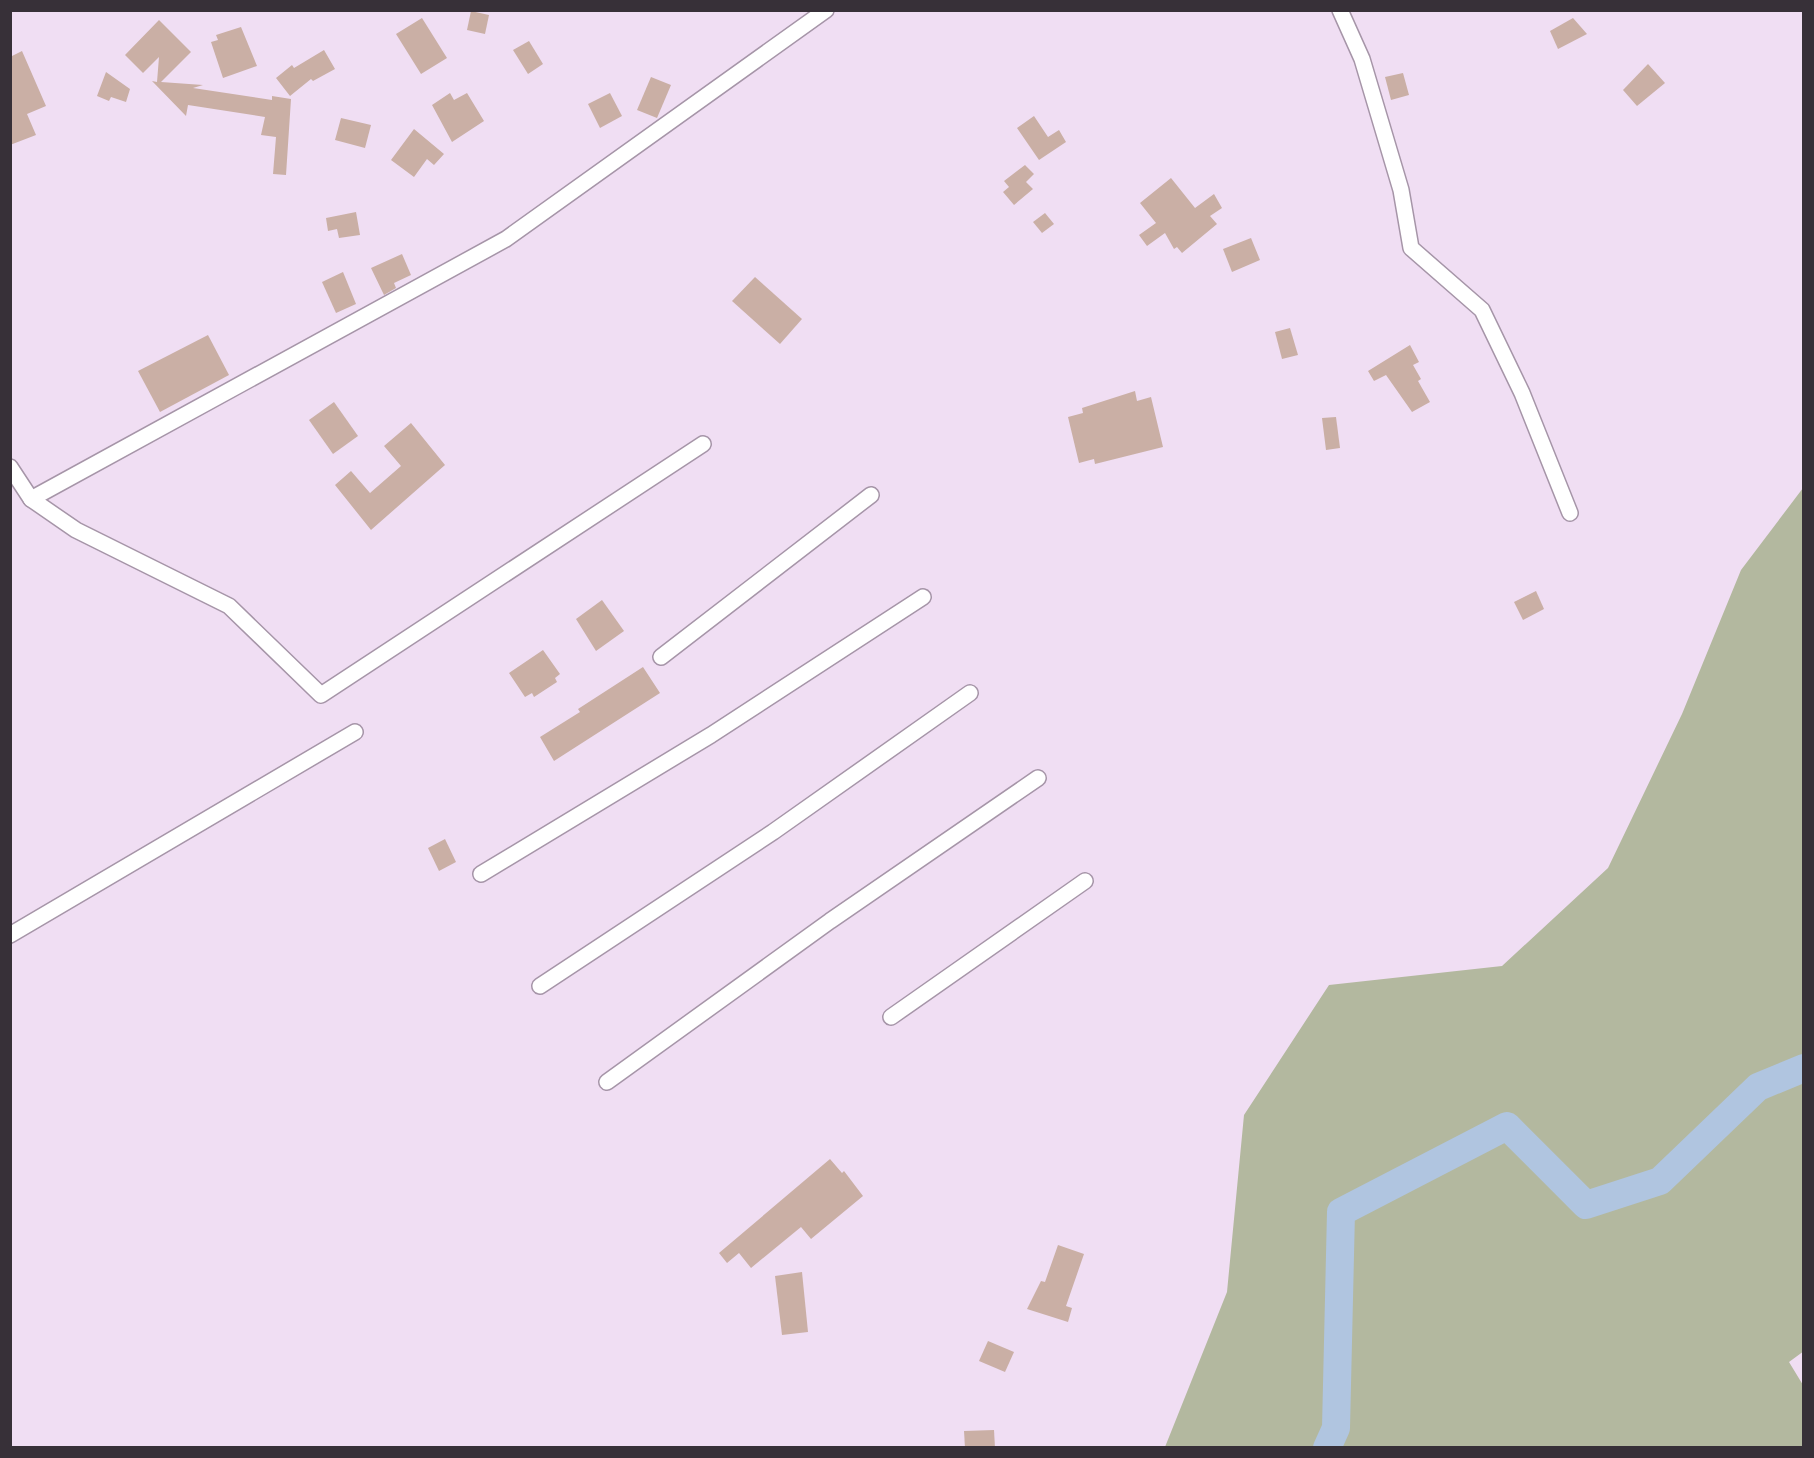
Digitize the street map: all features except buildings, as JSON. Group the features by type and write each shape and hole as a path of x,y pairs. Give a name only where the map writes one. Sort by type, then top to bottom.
{"street":[{"path":"31,499 506,238 826,10"},
{"path":"1340,10 1365,70 1401,190 1411,248 1482,310 1522,393 1570,513"},
{"path":"10,467 31,499 76,530 229,606 321,695 703,444"},
{"path":"661,657 870,495"},
{"path":"482,874 711,735 923,597"},
{"path":"540,986 773,832 970,693"},
{"path":"10,935 355,732"},
{"path":"607,1082 830,921 1038,778"},
{"path":"891,1017 1085,881"}],"green space":[{"path":"1803,488 1804,1351 1789,1362 1803,1385 1803,1447 1165,1447 1227,1292 1244,1115 1329,985 1502,966 1608,868 1682,714 1741,570"}],"waterway":[{"path":"1327,1448 1336,1428 1341,1212 1507,1126 1586,1205 1660,1181 1758,1087 1804,1068"}]}
